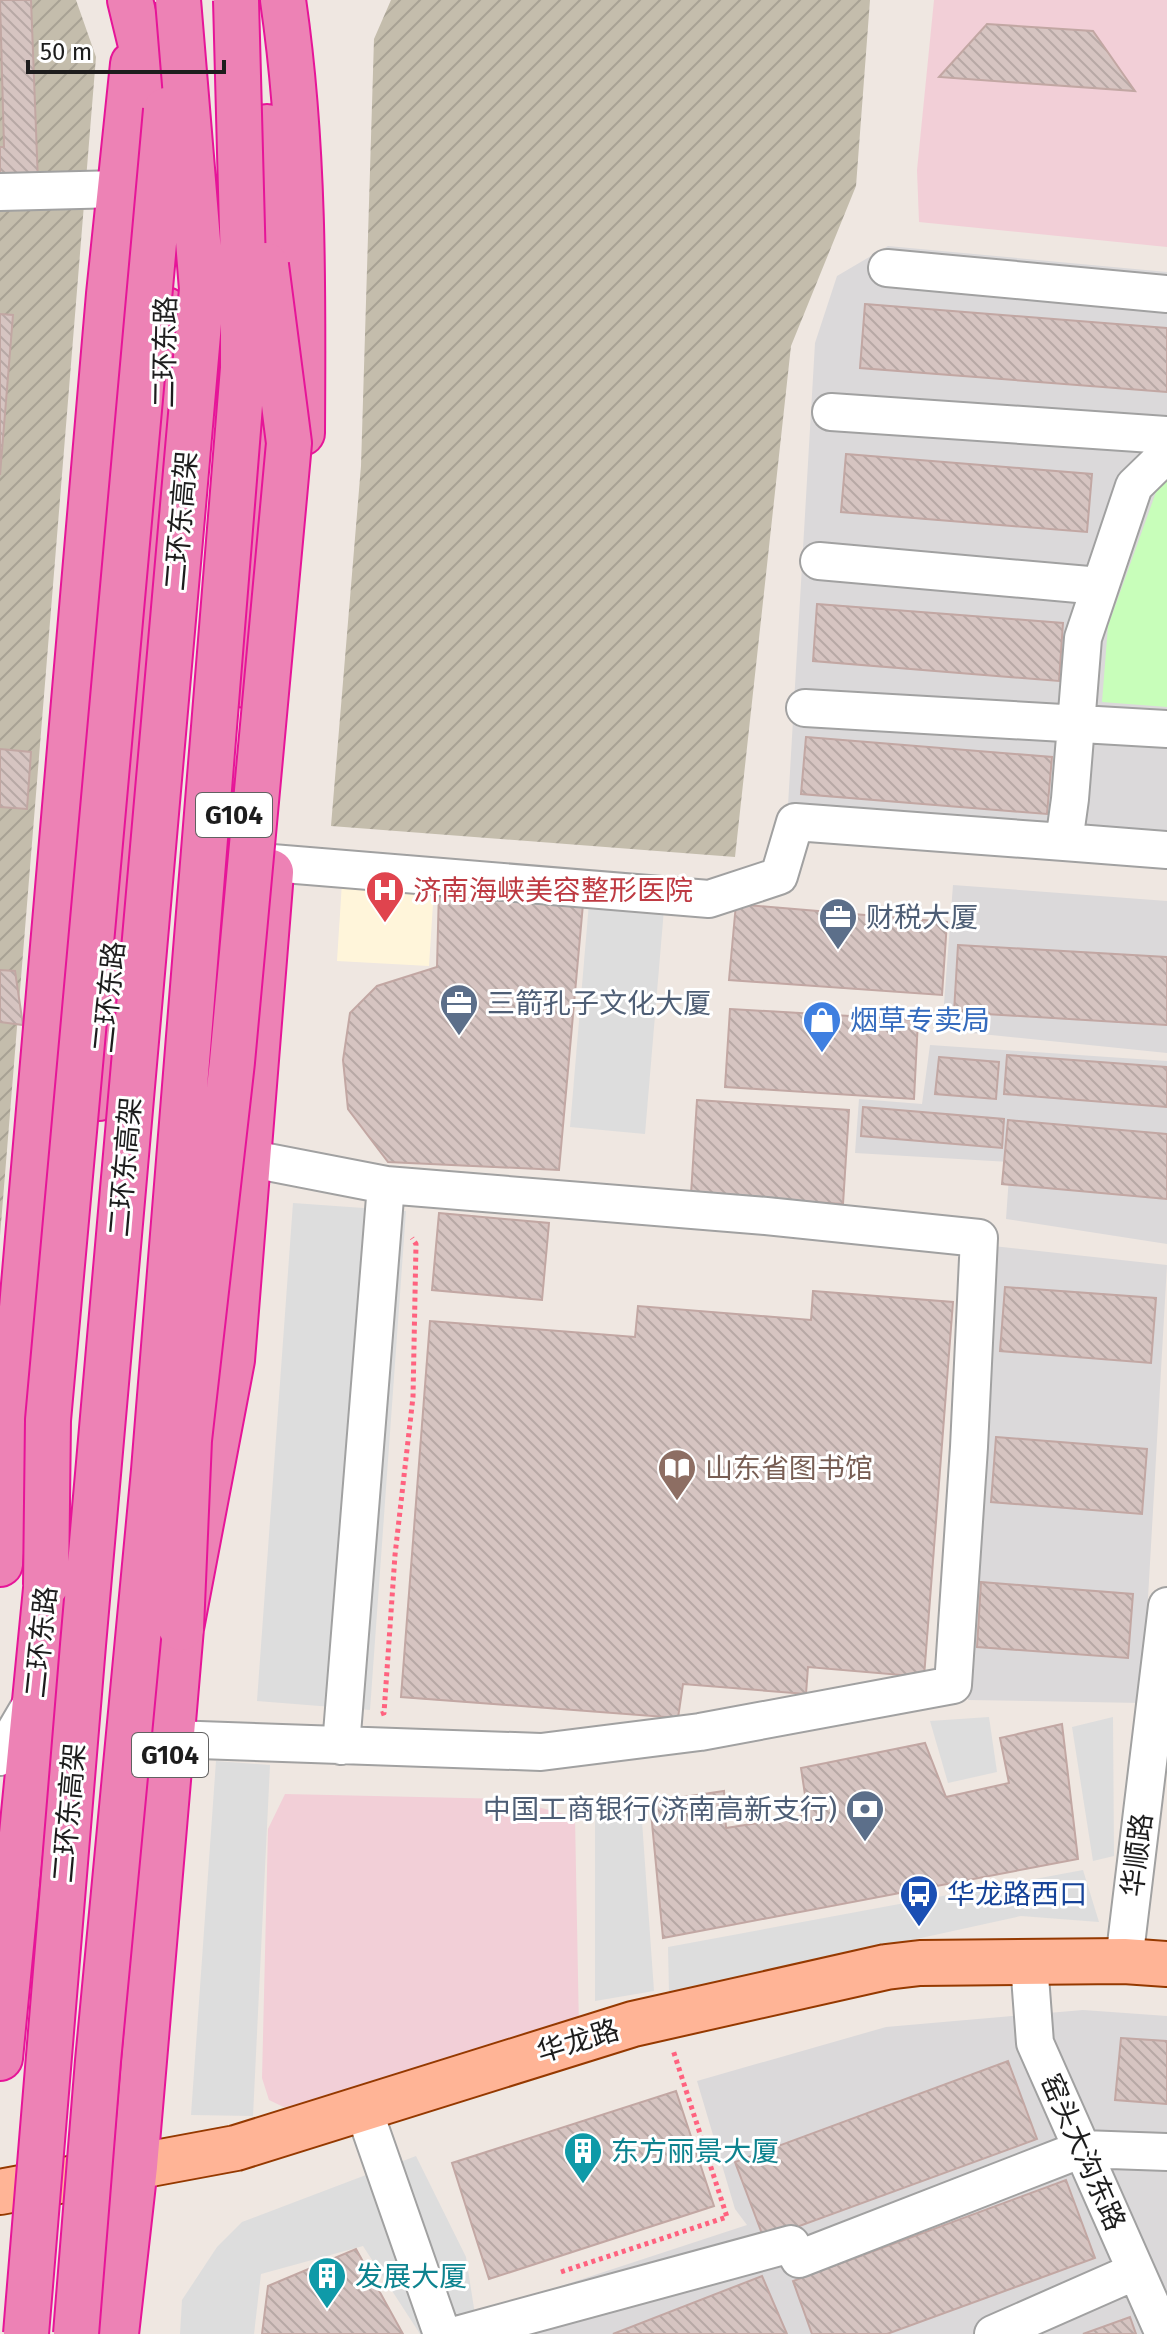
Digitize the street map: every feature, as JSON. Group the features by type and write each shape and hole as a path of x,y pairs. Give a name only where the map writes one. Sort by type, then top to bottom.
{"highway":[{"path":"46,1585 48,1420 177,0"},
{"name":"二环东高架","path":"26,2334 202,289 177,0"},
{"name":"二环东高架","path":"76,2334 98,2061 156,1454 243,368 236,0"},
{"name":"G104","path":"116,2334 135,2166 181,1628 170,1509 268,423 265,0"},
{"path":"181,1628 232,1360 302,510 303,292 292,65 283,0"},
{"name":"二环东路","path":"0,2058 163,439 169,161 133,17"},
{"name":"二环东路","path":"0,1564 9,1365 120,189 133,17"},
{"path":"181,1628 189,1440 232,1062 289,443 261,226 240,157"}],"main road":[{"name":"华龙路","path":"0,2192 236,2148 633,2024 886,1967 920,1963 1124,1961 1167,1964"}],"street":[{"path":"0,192 120,189"},
{"path":"887,268 1167,294"},
{"path":"831,412 1167,435"},
{"path":"1064,842 1083,638 1134,486 1167,454"},
{"path":"819,561 1100,586"},
{"path":"805,708 1167,729"},
{"path":"272,863 709,899 779,876 795,822 1167,850"},
{"path":"171,1739 541,1752 700,1732 953,1685 979,1238 766,1216 386,1185 247,1158"},
{"path":"341,1746 386,1185"},
{"name":"华顺路","path":"1124,1961 1167,1606"},
{"path":"0,1757 35,1698"},
{"name":"窑头大沟东路","path":"1029,1963 1035,2043 1164,2334"},
{"path":"363,2108 442,2334"},
{"path":"460,2334 791,2244 799,2259 1082,2149 1167,2152"},
{"path":"993,2334 1136,2271"}],"path":[{"path":"551,2275 727,2217 662,2018"}],"shaded area":[{"path":"0,0 76,0 96,57 0,1236"},
{"path":"391,0 870,0 856,186 791,346 735,857 331,826 361,466 374,39"},
{"path":"934,0 1167,0 1167,247 919,222 917,170"},
{"path":"888,246 1167,272 1167,868 786,840 815,343 837,276"},
{"name":"济南海峡美容整形医院","path":"342,882 434,888 429,966 337,961"},
{"path":"953,885 1167,901 1167,1053 942,1030"},
{"path":"589,903 664,909 645,1134 570,1127"},
{"path":"930,1045 1167,1061 1167,1244 1006,1219 1010,1162 855,1153 859,1099 922,1104"},
{"path":"293,1203 406,1211 370,1710 257,1701"},
{"path":"993,1246 1167,1265 1142,1703 968,1700"},
{"path":"989,1717 997,1772 948,1783 930,1721"},
{"path":"1113,1717 1114,1856 1093,1861 1072,1727"},
{"path":"216,1761 270,1765 253,2116 191,2115"},
{"path":"285,1794 508,1799 575,1817 579,2030 298,2114 269,2100 262,2078 268,1829"},
{"path":"641,1807 654,1991 595,2001 595,1812"},
{"path":"1083,1870 1099,1922 1021,1916 669,1993 668,1947"},
{"path":"1083,2010 1167,2016 1167,2334 491,2334 485,2311 747,2225 735,2209 697,2081 886,2027"},
{"path":"416,2156 466,2257 478,2334 420,2334 363,2246 261,2274 254,2334 180,2334 182,2300 217,2247 242,2222"}],"green space":[{"path":"1167,479 1167,707 1102,702 1108,626 1156,492"}],"building":[{"path":"0,0 31,0 38,182 0,183 0,147 4,147"},
{"path":"987,24 1093,31 1135,91 939,77"},
{"path":"865,304 1167,328 1167,392 860,368"},
{"path":"0,314 13,315 0,475"},
{"path":"846,454 1092,474 1087,532 841,512"},
{"path":"817,604 1063,623 1059,681 813,661"},
{"path":"806,737 1052,757 1047,814 801,794"},
{"path":"0,749 31,752 27,809 0,807"},
{"name":"三箭孔子文化大厦","path":"439,889 583,904 559,1170 388,1162 348,1109 343,1060 350,1013 377,986 437,967"},
{"name":"财税大厦","path":"736,904 947,922 942,995 729,980"},
{"path":"958,945 1167,957 1167,1025 954,1012"},
{"path":"0,970 15,971 23,1025 0,1022"},
{"name":"烟草专卖局","path":"730,1009 918,1020 914,1099 725,1087"},
{"path":"1007,1055 1167,1067 1167,1107 1004,1094"},
{"path":"939,1057 999,1062 996,1099 935,1094"},
{"path":"697,1100 849,1110 843,1204 691,1194"},
{"path":"863,1107 1004,1119 1002,1148 861,1136"},
{"path":"1008,1120 1167,1134 1167,1199 1002,1184"},
{"path":"439,1213 549,1223 542,1300 432,1290"},
{"path":"1005,1287 1156,1298 1151,1363 1000,1351"},
{"name":"山东省图书馆","path":"813,1291 953,1302 924,1677 808,1667 806,1694 683,1684 678,1718 401,1697 430,1321 635,1337 638,1306 811,1320"},
{"path":"996,1437 1147,1449 1142,1514 991,1502"},
{"path":"981,1582 1133,1594 1128,1658 977,1647"},
{"name":"中国工商银行(济南高新支行)","path":"1062,1724 1078,1859 663,1938 650,1802 724,1791 726,1828 808,1815 801,1768 925,1743 946,1797 1009,1783 1000,1738"},
{"path":"1121,2038 1167,2041 1167,2104 1115,2100"},
{"path":"1008,2061 1037,2139 764,2239 735,2162"},
{"name":"东方丽景大厦","path":"676,2091 714,2206 489,2279 452,2163"},
{"path":"1066,2180 1095,2258 887,2334 812,2334 793,2281"},
{"name":"发展大厦","path":"356,2249 403,2334 262,2334 268,2286"},
{"path":"762,2276 787,2334 613,2334"},
{"path":"1130,2317 1136,2334 1083,2334"}],"place":[{"name":"济南海峡美容整形医院","path":"385,924"},
{"name":"财税大厦","path":"838,951"},
{"name":"三箭孔子文化大厦","path":"459,1037"},
{"name":"烟草专卖局","path":"822,1054"},
{"name":"山东省图书馆","path":"677,1502"},
{"name":"中国工商银行(济南高新支行)","path":"865,1843"},
{"name":"华龙路西口","path":"919,1928"},
{"name":"东方丽景大厦","path":"583,2185"},
{"name":"发展大厦","path":"327,2310"}]}
